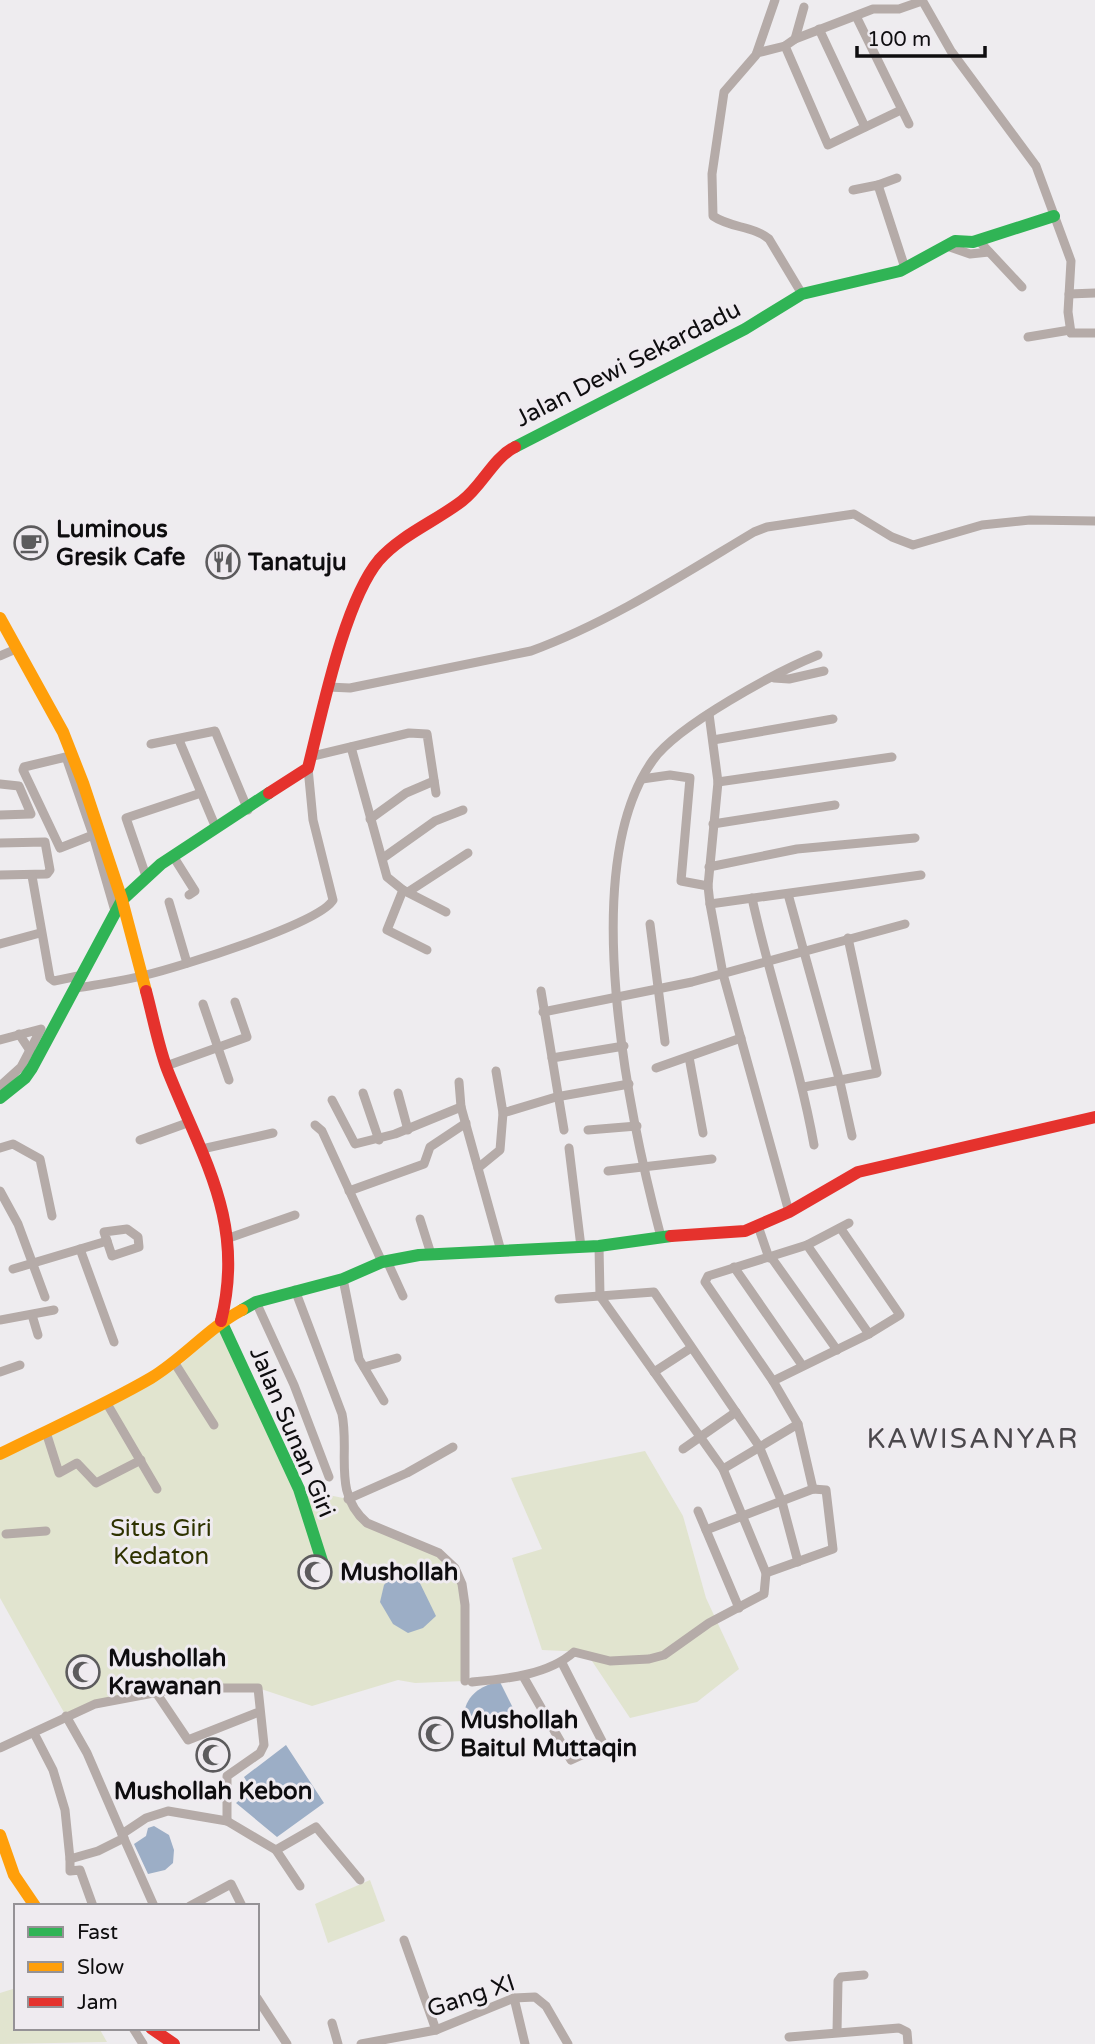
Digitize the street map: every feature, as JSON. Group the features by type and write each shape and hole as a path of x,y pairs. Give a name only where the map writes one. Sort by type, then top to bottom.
{"street":[{"path":"775,0 757,53 724,93 712,174 713,216 724,224 762,233 769,239 802,294"},
{"path":"757,53 785,46 795,39 873,9 899,9 922,0 951,51 1036,166 1071,261 1070,330 1073,335 1094,336"},
{"path":"795,39 804,7"},
{"path":"856,16 909,124"},
{"path":"819,29 866,127"},
{"path":"785,46 828,145 901,110"},
{"path":"853,190 897,178"},
{"path":"878,185 905,268"},
{"name":"Jalan Dewi Sekardadu","path":"311,762 328,687 358,597 382,558 465,499 510,449 745,329 802,294 905,268 955,242 978,240 1054,216"},
{"path":"978,240 1022,287"},
{"path":"947,246 970,254 989,252"},
{"path":"1069,294 1095,293"},
{"path":"1028,337 1070,330"},
{"path":"328,687 350,688 531,651 556,642 669,585 754,532 767,527 854,514 892,537 913,545 982,525 1030,520 1095,521"},
{"path":"0,618 68,744 122,900 166,1066 222,1202 229,1237 227,1297 221,1321"},
{"path":"0,656 16,649"},
{"path":"661,1237 643,1168 616,998 612,933 622,824 642,779 659,752 709,714 774,678 785,668 818,655"},
{"path":"774,678 824,671"},
{"path":"709,714 718,782 709,867 710,904 723,974 789,1212"},
{"path":"713,740 833,719"},
{"path":"152,744 212,731 217,733 248,810"},
{"path":"0,1098 24,1078 77,988 114,911 146,876 173,856 248,810 311,762 351,747 409,733 427,734 436,793"},
{"path":"179,740 216,828"},
{"path":"351,747 387,877 405,891 446,912"},
{"path":"93,835 57,846 23,768 66,757 93,835 114,911"},
{"path":"718,782 892,757"},
{"path":"77,988 144,975 187,963 295,924 328,908 333,900 313,820 311,762"},
{"path":"642,779 670,775 690,778 681,881 708,886"},
{"path":"370,819 406,793 434,782"},
{"path":"0,784 19,786 31,814 0,815"},
{"path":"146,876 126,818 201,793"},
{"path":"713,824 835,805"},
{"path":"383,858 435,821 463,810"},
{"path":"709,867 797,849 915,838"},
{"path":"0,842 48,844 50,873 32,876 0,875"},
{"path":"427,950 387,930 405,891 468,853"},
{"path":"173,856 195,891 189,895"},
{"path":"710,904 922,875"},
{"path":"32,876 40,933 51,980 83,975"},
{"path":"788,894 840,1082 852,1136"},
{"path":"752,898 766,960 804,1087 814,1145"},
{"path":"169,902 187,963"},
{"path":"543,1012 723,974 766,960 905,924"},
{"path":"650,925 665,1042"},
{"path":"0,944 40,933"},
{"path":"804,1087 874,1076 878,1071 848,938"},
{"path":"541,992 556,1097 564,1130"},
{"path":"166,1066 247,1037 235,1002"},
{"path":"204,1004 229,1080"},
{"path":"0,1040 41,1029 22,1067 0,1086"},
{"path":"19,1034 31,1052"},
{"path":"656,1068 741,1038"},
{"path":"552,1058 624,1046"},
{"path":"689,1057 703,1133"},
{"path":"478,1168 500,1150 503,1113 496,1071"},
{"path":"459,1082 461,1107 501,1251"},
{"path":"503,1113 556,1097 629,1084"},
{"path":"363,1093 379,1140"},
{"path":"398,1093 408,1130"},
{"path":"332,1100 352,1143 379,1140 461,1107"},
{"path":"0,1454 106,1402 174,1362 221,1321 256,1302 343,1279 384,1262 431,1254 599,1246 661,1237 745,1231 789,1212 858,1172 1095,1117"},
{"path":"140,1140 190,1122"},
{"path":"349,1191 424,1164 430,1147 466,1123"},
{"path":"315,1125 322,1131 349,1191 403,1296"},
{"path":"588,1130 637,1126"},
{"path":"202,1149 273,1133"},
{"path":"0,1148 13,1144 40,1159 52,1216"},
{"path":"569,1148 582,1247"},
{"path":"608,1171 712,1159"},
{"path":"0,1191 33,1261 45,1297"},
{"path":"229,1237 295,1215"},
{"path":"420,1219 431,1254"},
{"path":"758,1226 770,1257 837,1350"},
{"path":"773,1381 869,1334 901,1314 845,1226 807,1245 708,1276 706,1285 773,1381 798,1424 813,1489"},
{"path":"13,1269 107,1241"},
{"path":"807,1245 869,1334"},
{"path":"295,1290 342,1414 346,1434 343,1480 348,1499 357,1515 367,1523 439,1553 455,1568 462,1584 465,1605 469,1681 523,1676 562,1662 574,1652 610,1661 649,1659 664,1655 709,1623 765,1594 766,1573 723,1469 600,1296 599,1246"},
{"path":"80,1249 114,1342"},
{"path":"734,1267 802,1366"},
{"path":"343,1279 364,1367 384,1401"},
{"path":"559,1298 652,1291 759,1446 782,1502 798,1562"},
{"path":"256,1302 294,1385 329,1476"},
{"path":"0,1320 54,1310"},
{"path":"32,1315 38,1335"},
{"name":"Jalan Sunan Giri","path":"221,1321 299,1489 322,1561"},
{"path":"654,1372 691,1348"},
{"path":"364,1367 397,1358"},
{"path":"174,1362 214,1425"},
{"path":"1,1369 20,1366"},
{"path":"106,1402 157,1489"},
{"path":"683,1449 736,1412"},
{"path":"723,1469 798,1424"},
{"path":"46,1432 59,1473 78,1463 96,1483 141,1460"},
{"path":"348,1499 407,1473 453,1447"},
{"path":"706,1530 813,1489 824,1488 828,1492 833,1548 766,1573"},
{"path":"698,1511 739,1608"},
{"path":"6,1534 46,1531"},
{"path":"523,1676 571,1760 604,1745 562,1662"},
{"path":"0,1748 95,1704 155,1691 226,1686 258,1688 264,1745 260,1754 227,1776 227,1821"},
{"path":"155,1691 188,1740 259,1712"},
{"path":"66,1716 87,1753 153,1904"},
{"path":"36,1737 53,1769 65,1810 70,1871 80,1870 85,1877 92,1904"},
{"path":"70,1859 98,1851 163,1812 227,1821 276,1850 300,1886"},
{"path":"276,1850 316,1827 360,1880"},
{"path":"0,1835 14,1875 34,1904"},
{"path":"194,1904 231,1884 241,1904"},
{"path":"404,1940 436,2030"},
{"path":"837,2032 838,1981 841,1977 864,1975"},
{"path":"514,1998 525,2044"},
{"name":"Gang XI","path":"360,2044 436,2030 514,1998 542,2000 568,2044"},
{"path":"259,2001 287,2044"},
{"path":"332,2023 338,2044"},
{"path":"789,2037 899,2028 906,2032 908,2044"},
{"path":"154,2030 174,2044"}],"green space":[{"name":"Situs Giri Kedaton","path":"221,1329 299,1489 348,1499 360,1513 375,1524 427,1548 443,1558 455,1571 463,1588 466,1608 465,1681 415,1683 398,1680 312,1706 258,1688 180,1688 132,1695 66,1716 0,1598 0,1460 178,1367"},
{"path":"645,1451 683,1516 706,1598 739,1669 697,1702 630,1718 586,1652 542,1650 512,1558 542,1549 511,1478"},
{"path":"370,1880 385,1921 328,1943 315,1904"},
{"path":"14,1989 14,2030 100,2030 107,2042 0,2044 0,1993"}],"water":[{"path":"396,1571 416,1575 436,1616 423,1628 408,1633 393,1624 380,1602 384,1585"},
{"path":"500,1682 516,1714 495,1727 476,1728 465,1709 467,1703 478,1690"},
{"path":"286,1745 324,1803 277,1837 236,1803 252,1790 244,1777"},
{"path":"154,1826 169,1835 174,1850 173,1863 165,1870 148,1874 134,1844 146,1836 148,1828"}],"traffic: fast":[{"path":"515,447 745,329 802,294 900,271 955,241 973,242 1054,216"},
{"path":"0,1098 25,1078 32,1068 122,900 161,864 269,793"},
{"path":"242,1310 256,1302 343,1279 382,1262 419,1255 599,1246 671,1236"},
{"path":"221,1321 299,1489 322,1561"}],"traffic: slow":[{"path":"0,618 63,732 83,783 122,900 146,991"},
{"path":"0,1454 151,1378 218,1325 242,1310"},
{"path":"0,1835 14,1875 34,1904"}],"traffic: jam":[{"path":"269,793 308,768 327,689 345,630 366,579 379,560 398,543 462,501 500,458 515,447"},
{"path":"146,991 164,1060 206,1161 224,1221 228,1252 227,1285 221,1321"},
{"path":"671,1236 745,1231 789,1212 858,1172 1095,1117"},
{"path":"154,2030 174,2044"}],"place":[{"name":"Luminous Gresik Cafe","path":"31,543"},
{"name":"Tanatuju","path":"223,562"},
{"name":"Mushollah","path":"315,1572"},
{"name":"Mushollah Krawanan","path":"83,1672"},
{"name":"Mushollah Baitul Muttaqin","path":"436,1734"},
{"name":"Mushollah Kebon","path":"213,1755"}],"district":[{"name":"KAWISANYAR","path":"973,1439"}]}
